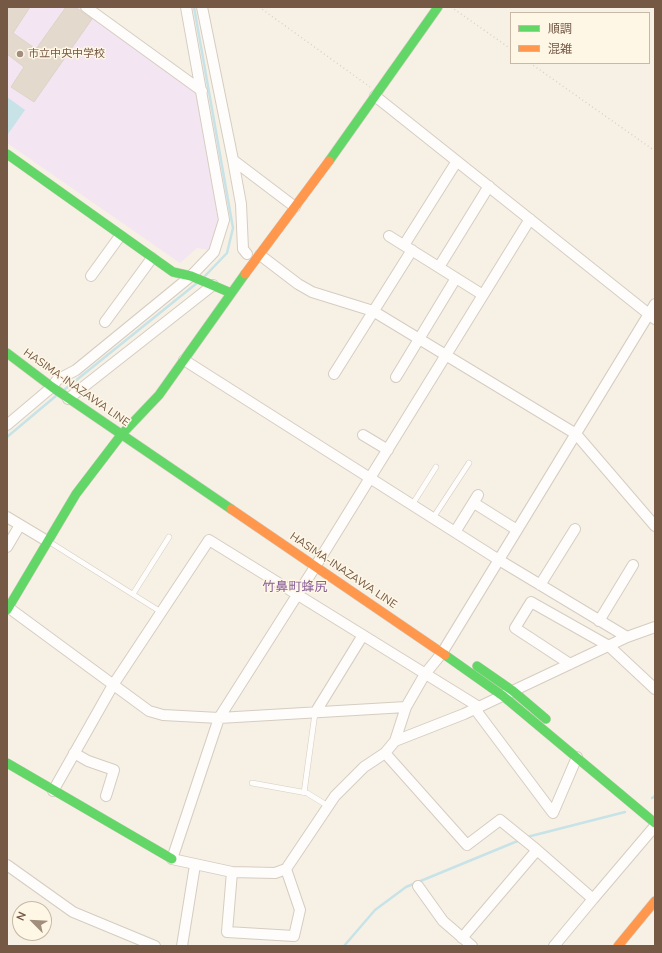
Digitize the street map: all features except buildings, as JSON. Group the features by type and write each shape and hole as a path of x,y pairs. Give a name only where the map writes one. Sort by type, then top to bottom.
{"street":[{"path":"86,7 202,91"},
{"path":"7,426 63,390 201,280 214,252 224,220 186,7"},
{"path":"202,7 233,160 241,204 243,249 247,254"},
{"path":"406,707 219,718 163,715 149,711 8,609 47,540 76,494 124,432 159,395 438,7"},
{"path":"376,94 457,161 652,316"},
{"path":"7,154 120,236 173,272 201,280 231,293"},
{"path":"233,160 295,207"},
{"path":"334,374 374,311 457,161"},
{"path":"439,267 489,186"},
{"path":"172,859 219,718 297,594 318,564 445,355 530,219"},
{"path":"91,276 120,236"},
{"path":"390,236 483,295"},
{"path":"260,255 298,284 312,292 374,311 576,434 655,526"},
{"path":"105,322 152,258"},
{"path":"396,377 456,278"},
{"path":"63,390 76,370 201,280"},
{"path":"7,763 172,859 232,872 276,873 286,869 335,796 364,767 385,753 395,741 406,707 425,674 444,649 576,434 652,316 655,304"},
{"name":"HASIMA-INAZAWA LINE","path":"7,342 63,390"},
{"name":"HASIMA-INAZAWA LINE","path":"7,353 444,649 513,691 587,754"},
{"path":"184,360 499,560 627,637"},
{"path":"364,435 388,450"},
{"path":"455,532 476,499 517,530"},
{"path":"7,517 47,540"},
{"path":"7,547 20,525"},
{"path":"540,585 575,529"},
{"path":"52,790 113,685 209,540 363,635 477,708 554,813 577,757"},
{"path":"599,621 633,565"},
{"path":"570,664 515,628 531,602 609,646 655,689"},
{"path":"395,741 477,708 627,637 655,627"},
{"path":"315,713 363,635"},
{"name":"HASIMA-INAZAWA LINE","path":"444,649 577,757 655,824"},
{"path":"74,753 88,761 114,770 106,796"},
{"path":"385,753 467,844 500,820 519,834 593,899"},
{"path":"633,792 655,811"},
{"path":"554,946 655,824"},
{"path":"462,938 537,850"},
{"path":"7,865 73,912 155,946"},
{"path":"182,946 195,865"},
{"path":"232,872 227,932 294,936 300,910 286,869"},
{"path":"418,886 442,921 472,946"},
{"path":"618,946 655,901"}],"lane":[{"path":"433,518 469,463"},
{"path":"412,505 436,467"},
{"path":"133,594 170,537"},
{"path":"47,540 161,612"},
{"path":"304,793 315,713"},
{"path":"252,783 304,793 328,806"}],"path":[{"path":"259,7 376,94"},
{"path":"451,7 510,49"},
{"path":"531,64 655,151"}],"shaded area":[{"path":"7,7 81,7 199,92 218,221 209,250 197,248 180,263 7,143"}],"water":[{"path":"7,97 25,110 8,134 7,134"}],"waterway":[{"path":"194,7 233,228 227,253 204,277"},
{"path":"64,390 197,283"},
{"path":"7,437 57,395"},
{"path":"527,837 625,812"},
{"path":"344,946 375,910 406,887 520,840"}],"traffic: fast":[{"path":"329,161 438,7"},
{"path":"7,154 173,272 191,276 231,293"},
{"path":"7,610 76,494 121,435 159,395 245,274"},
{"path":"7,353 52,387 231,509"},
{"path":"445,655 503,696 655,823"},
{"path":"477,666 513,691 546,719"},
{"path":"7,763 172,859"}],"traffic: slow":[{"path":"245,274 329,161"},
{"path":"231,509 445,655"},
{"path":"618,946 655,901"}],"place":[{"name":"市立中央中学校","path":"20,54"}],"district":[{"name":"竹鼻町蜂尻","path":"295,588"}]}
